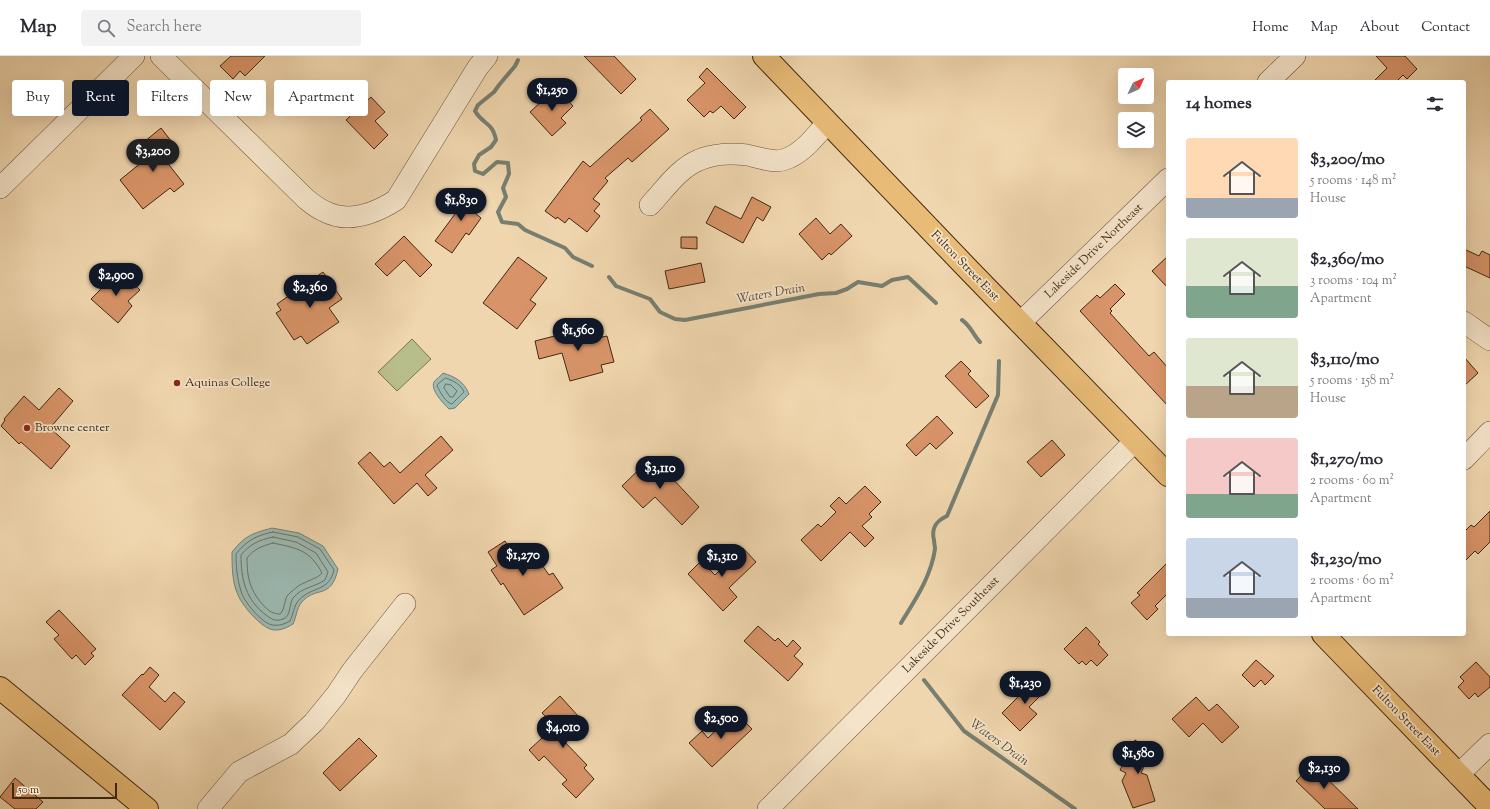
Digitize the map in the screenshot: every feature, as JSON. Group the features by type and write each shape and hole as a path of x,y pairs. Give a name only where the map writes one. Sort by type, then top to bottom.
{"main road":[{"name":"Fulton Street East","path":"764,56 827,124 1166,473"},
{"name":"Fulton Street East","path":"1324,636 1490,807"},
{"path":"0,688 147,809"}],"street":[{"path":"0,188 134,56"},
{"path":"161,56 306,199 323,211 340,217 360,216 381,210 396,200 478,67 487,56"},
{"path":"1270,80 1295,56"},
{"path":"650,205 683,170 699,160 723,154 746,155 782,161 805,147 827,124"},
{"name":"Lakeside Drive Northeast","path":"1020,323 1166,182"},
{"path":"1466,323 1490,340"},
{"path":"1466,457 1490,432"},
{"name":"Lakeside Drive Southeast","path":"768,809 1135,441"},
{"path":"208,809 240,772 291,744 314,722 336,695 352,671 406,604"},
{"path":"1458,775 1490,744"}],"green space":[{"path":"412,339 431,359 397,391 378,372"}],"water":[{"path":"443,373 459,380 465,386 469,394 455,408 449,409 438,397 434,389 434,382"},
{"path":"272,528 299,533 323,546 338,569 335,579 331,585 327,589 306,598 298,608 293,624 279,630 273,630 266,627 251,614 243,604 235,585 232,563 232,552 241,542 249,536"}],"building":[{"path":"231,56 265,56 245,76 240,71 233,79 220,66"},
{"path":"584,56 614,56 636,79 621,94"},
{"path":"1376,56 1405,56 1417,69 1407,79 1403,75 1398,80 1375,80 1387,68"},
{"path":"707,68 746,107 734,119 721,106 713,113 710,111 704,117 687,100 705,83 699,77"},
{"path":"556,88 573,106 561,118 566,123 552,136 530,112"},
{"path":"371,97 385,112 375,121 388,135 374,149 346,120 350,116 368,116 368,100"},
{"path":"650,109 669,129 632,162 628,158 605,178 608,181 593,199 600,204 594,211 600,216 587,232 569,218 565,223 557,217 556,219 545,211 583,161 590,167 642,120 640,118"},
{"path":"161,128 175,146 162,156 184,184 174,192 170,188 143,209 120,180 153,153 144,142"},
{"path":"466,189 483,202 475,213 481,218 469,235 466,233 452,253 435,241 458,210 454,207"},
{"path":"752,197 771,207 763,221 757,217 743,243 706,223 715,206 741,219"},
{"path":"816,218 830,234 841,224 852,236 831,255 829,253 822,260 799,234"},
{"path":"404,236 432,265 420,277 404,260 387,276 375,264"},
{"path":"681,237 697,237 697,249 681,248"},
{"path":"1466,250 1479,256 1482,251 1490,255 1490,278 1466,267"},
{"path":"518,257 547,278 530,300 536,304 517,329 483,303"},
{"path":"1166,258 1166,286 1152,271"},
{"path":"701,263 705,282 669,289 665,271"},
{"path":"121,271 140,290 128,301 132,306 118,323 91,299"},
{"path":"323,272 342,299 329,308 339,322 307,344 301,336 294,340 276,313 281,310 277,304"},
{"path":"1115,284 1125,294 1110,309 1112,311 1110,313 1149,356 1154,352 1166,366 1166,404 1080,311 1097,295 1100,298"},
{"path":"590,327 593,339 607,336 614,362 601,365 603,372 570,381 562,353 539,359 535,341"},
{"path":"1466,359 1478,373 1466,384"},
{"path":"961,361 971,371 968,374 989,396 976,408 945,376"},
{"name":"Browne center","path":"59,388 73,401 50,428 70,446 51,469 21,442 19,444 1,426 5,420 4,419 24,396 39,410"},
{"path":"937,416 953,433 936,449 930,443 916,456 906,445"},
{"path":"441,436 453,450 425,475 437,488 428,496 417,483 394,504 358,463 370,452 384,467 390,462 400,473"},
{"path":"1052,440 1065,455 1041,477 1027,462"},
{"path":"653,456 699,507 682,525 655,497 643,508 622,486"},
{"path":"865,486 881,502 869,514 872,517 862,526 874,538 865,547 850,532 821,561 801,540 818,524 821,527 836,512 830,506 839,497 846,504"},
{"path":"1490,511 1490,542 1478,554 1475,551 1466,560 1466,530 1471,525 1474,527"},
{"path":"505,541 512,552 520,547 529,560 535,555 549,575 553,573 563,588 524,615 503,583 501,585 491,570 497,566 488,552"},
{"path":"743,548 756,562 729,588 737,597 723,611 688,574 701,561 715,575"},
{"path":"1166,564 1166,595 1155,606 1158,609 1147,620 1131,603 1140,595 1137,593"},
{"path":"59,610 96,649 91,653 94,656 85,665 76,655 72,659 54,639 59,635 46,622"},
{"path":"758,626 775,641 778,638 787,647 793,640 801,648 794,656 803,664 788,681 744,641"},
{"path":"1086,627 1100,642 1098,644 1108,655 1097,666 1091,660 1086,665 1082,661 1079,664 1064,649"},
{"path":"1256,660 1274,676 1265,685 1261,680 1254,687 1242,675"},
{"path":"1476,662 1490,677 1490,687 1478,697 1475,693 1469,699 1458,687 1464,681 1460,677"},
{"path":"150,667 159,675 149,687 165,702 174,692 185,702 160,730 122,695"},
{"path":"1038,677 1049,687 1029,707 1037,714 1020,731 1002,713"},
{"path":"560,696 579,717 559,736 587,765 584,768 594,779 576,798 562,784 567,780 544,756 539,761 529,750 555,726 542,713"},
{"path":"1196,697 1209,711 1217,704 1239,727 1222,743 1203,723 1189,737 1172,719"},
{"path":"735,712 752,729 712,767 689,743 702,731 708,738"},
{"path":"359,738 377,756 340,791 323,773"},
{"path":"1135,740 1141,744 1144,743 1153,748 1141,773 1147,775 1155,801 1133,808 1122,781 1126,773 1120,770"},
{"path":"1312,764 1358,809 1325,809 1296,781"},
{"path":"15,778 43,802 36,809 15,809 0,797"}],"waterway":[{"name":"Waters Drain","path":"518,60 494,92 478,105 475,111 481,119 490,126 496,140 491,147 479,155 474,164 475,171 483,174 497,162 508,163 509,174 503,188 506,197 498,212 502,222 518,224 525,230 565,248 573,257 592,266"},
{"name":"Waters Drain","path":"609,277 616,286 650,299 660,312 675,319 685,320 819,294 836,293 847,289 858,282 882,286 892,280 908,277 936,303"},
{"name":"Waters Drain","path":"962,320 968,325 980,342"},
{"name":"Waters Drain","path":"901,623 922,588 930,569 935,549 933,536 935,525 947,516 998,395 999,361"},
{"name":"Waters Drain","path":"924,680 964,731 1075,809"}],"place":[{"name":"Aquinas College","path":"177,383"},
{"name":"Browne center","path":"27,428"}]}
